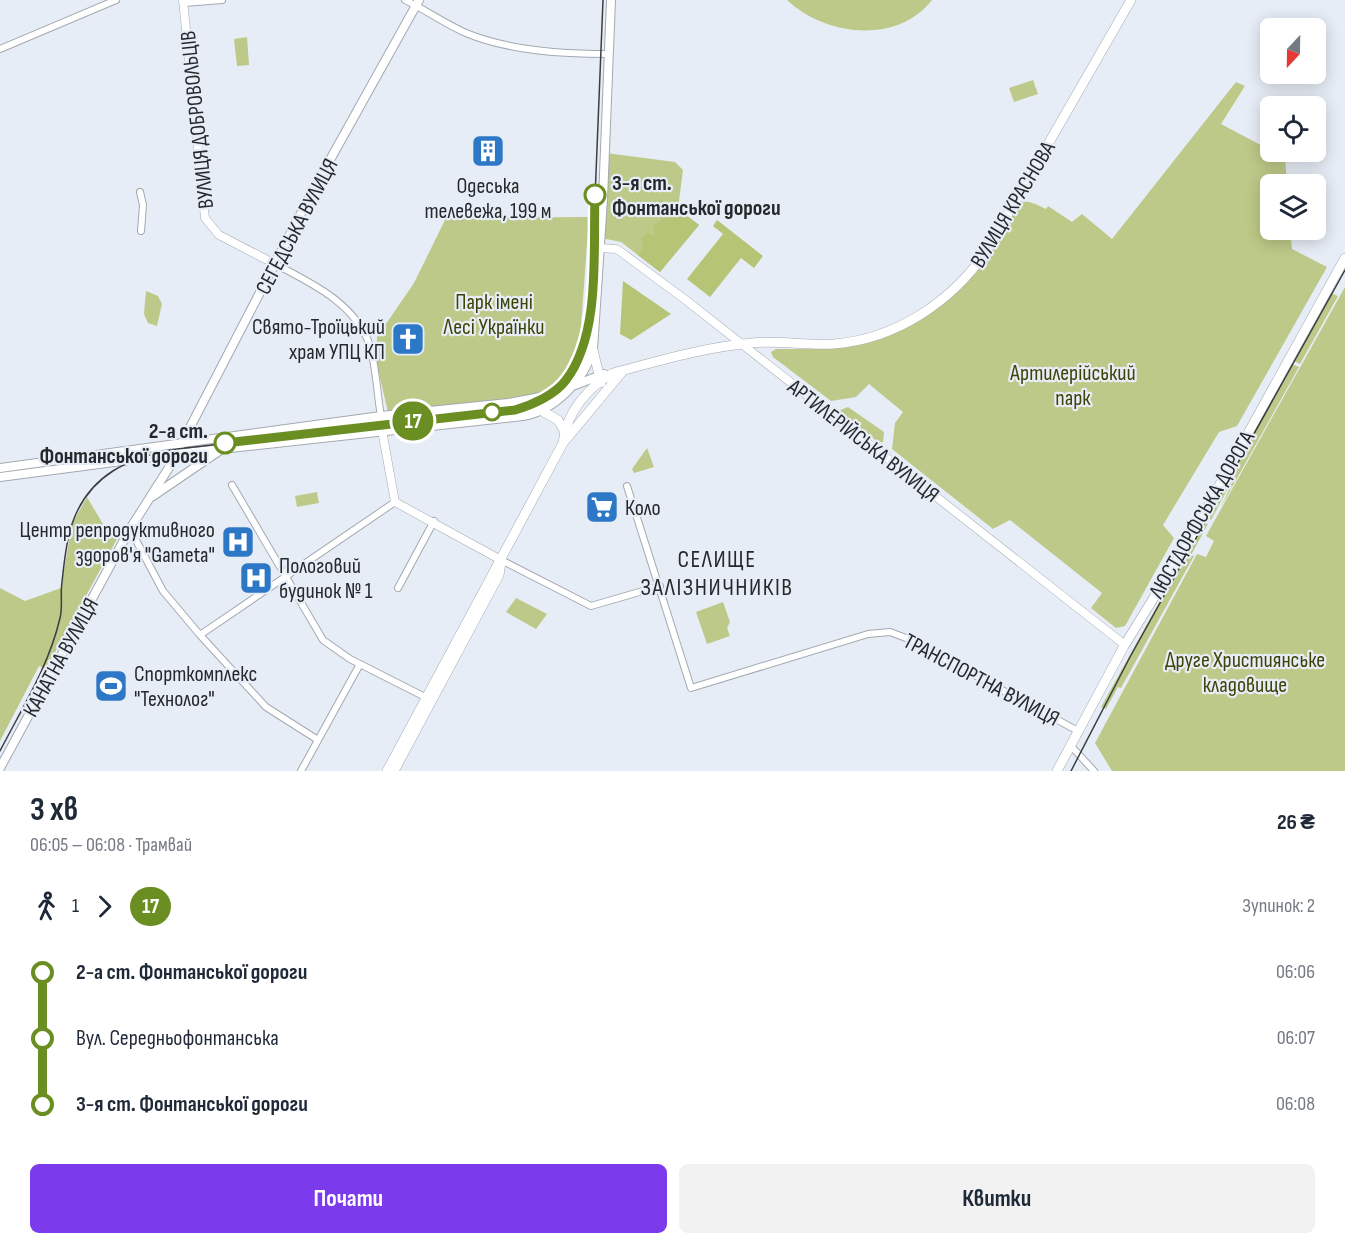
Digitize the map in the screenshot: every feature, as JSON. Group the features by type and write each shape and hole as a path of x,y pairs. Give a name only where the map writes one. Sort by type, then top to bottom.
{"main road":[{"path":"598,398 601,377 593,352 603,199 611,0"},
{"name":"ВУЛИЦЯ КРАСНОВА","path":"563,443 565,432 585,395 601,377 720,346 854,342 888,331 923,314 960,285 986,252 1131,0"},
{"name":"СЕГЕДСЬКА ВУЛИЦЯ","path":"175,454 275,264 418,3"},
{"name":"ЛЮСТДОРФСЬКА ДОРОГА","path":"1057,771 1125,645 1184,549 1345,258"},
{"path":"387,771 563,443 623,370 608,366 593,352"},
{"path":"0,477 542,411 552,406 570,386 586,367 593,352"},
{"path":"0,468 381,416 536,399 601,377"},
{"path":"536,399 543,405 542,411"},
{"path":"542,411 558,420 565,432"},
{"path":"151,498 222,449"},
{"name":"КАНАТНА ВУЛИЦЯ","path":"0,768 130,529 151,498 175,454"},
{"path":"394,771 499,575 501,560"}],"street":[{"path":"0,50 116,0"},
{"path":"184,2 222,0"},
{"path":"405,0 418,3 465,33 479,38 527,49 609,54"},
{"name":"ВУЛИЦЯ ДОБРОВОЛЬЦІВ","path":"184,2 201,201 205,218 219,235 275,264"},
{"path":"140,192 143,205 141,231"},
{"name":"АРТИЛЕРІЙСЬКА ВУЛИЦЯ","path":"598,248 616,249 621,252 1125,645"},
{"path":"275,264 332,295 357,324 369,343 381,416"},
{"path":"382,430 395,501"},
{"path":"232,485 323,640 360,664 425,697"},
{"path":"395,501 501,560 591,606 660,586 627,486"},
{"path":"200,635 287,578 395,501"},
{"path":"398,588 434,521"},
{"path":"130,529 163,591 200,635 266,707 318,740"},
{"name":"ТРАНСПОРТНА ВУЛИЦЯ","path":"660,586 691,688 867,634 884,632 906,638 1078,730"},
{"path":"301,771 360,664"},
{"path":"1071,746 1094,771"}],"green space":[{"path":"787,0 932,0 917,14 900,24 881,29 861,30 840,28 821,22"},
{"path":"247,37 249,65 237,66 234,39"},
{"path":"1033,80 1038,94 1014,102 1009,88"},
{"name":"Артилерійський парк","path":"1236,82 1245,86 1221,124 1260,145 1260,162 1285,162 1286,174 1260,174 1260,240 1291,240 1292,249 1327,267 1237,426 1219,432 1163,525 1174,538 1125,626 1116,628 1091,608 1102,593 1010,520 993,529 892,449 895,423 903,412 869,384 856,397 831,401 773,357 771,352 776,349 820,349 860,344 881,338 948,299 1015,205 1019,203 1031,202 1046,209 1048,206 1072,222 1082,214 1112,239"},
{"path":"606,153 675,162 683,170 678,209 699,225 660,272 621,242 601,238"},
{"path":"675,202 679,204 678,209 699,225 660,272 638,255 643,249 642,238 647,233 655,236 653,226 663,219 667,206"},
{"name":"Парк імені Лесі Українки","path":"589,217 580,339 568,371 558,382 545,392 522,398 388,412 376,361 377,337 414,283 446,218"},
{"path":"717,220 763,256 754,268 741,258 710,297 687,279 723,234 713,226"},
{"path":"623,281 671,314 631,340 620,334"},
{"name":"Друге Християнське кладовище","path":"1345,287 1345,771 1112,771 1095,743 1197,554 1206,557 1214,541 1206,536"},
{"path":"146,291 158,296 162,304 157,326 148,323 144,314"},
{"path":"1331,293 1338,296 1300,364 1294,361"},
{"path":"1292,364 1299,367 1221,507 1237,472 1211,520 1207,516"},
{"path":"848,407 884,432 883,442 878,442 838,411"},
{"path":"647,448 654,467 634,473 632,469"},
{"path":"317,492 319,503 297,507 295,496"},
{"path":"87,497 109,534 117,539 46,669 39,666 0,741 0,588 25,601 61,588 72,524"},
{"path":"1208,524 1191,555 1194,556 1121,688 1118,687 1106,709 1101,707 1202,525"},
{"path":"516,598 547,614 536,629 506,612"},
{"path":"723,602 730,622 727,628 730,636 707,644 696,612"}],"tram line":[{"path":"0,751 34,686 55,636 61,614 64,560 72,524 89,492 113,471 143,457 177,449 515,410 545,397 566,378 579,353 590,322 603,0"},
{"name":"17","path":"225,443 515,410 529,406 560,387 579,357 590,322 595,195"},
{"path":"1071,771 1130,657 1345,270"}],"place":[{"name":"Одеська телевежа, 199 м","path":"488,151"},
{"name":"3-я ст. Фонтанської дороги","path":"595,195"},
{"name":"Свято-Троїцький храм УПЦ КП","path":"408,339"},
{"name":"2-а ст. Фонтанської дороги","path":"225,443"},
{"name":"Коло","path":"602,507"},
{"name":"Центр репродуктивного здоров'я \"Gameta\"","path":"238,542"},
{"name":"Пологовий будинок № 1","path":"256,578"},
{"name":"Спорткомплекс \"Технолог\"","path":"111,686"}],"district":[{"name":"СЕЛИЩЕ ЗАЛІЗНИЧНИКІВ","path":"717,573"}]}
